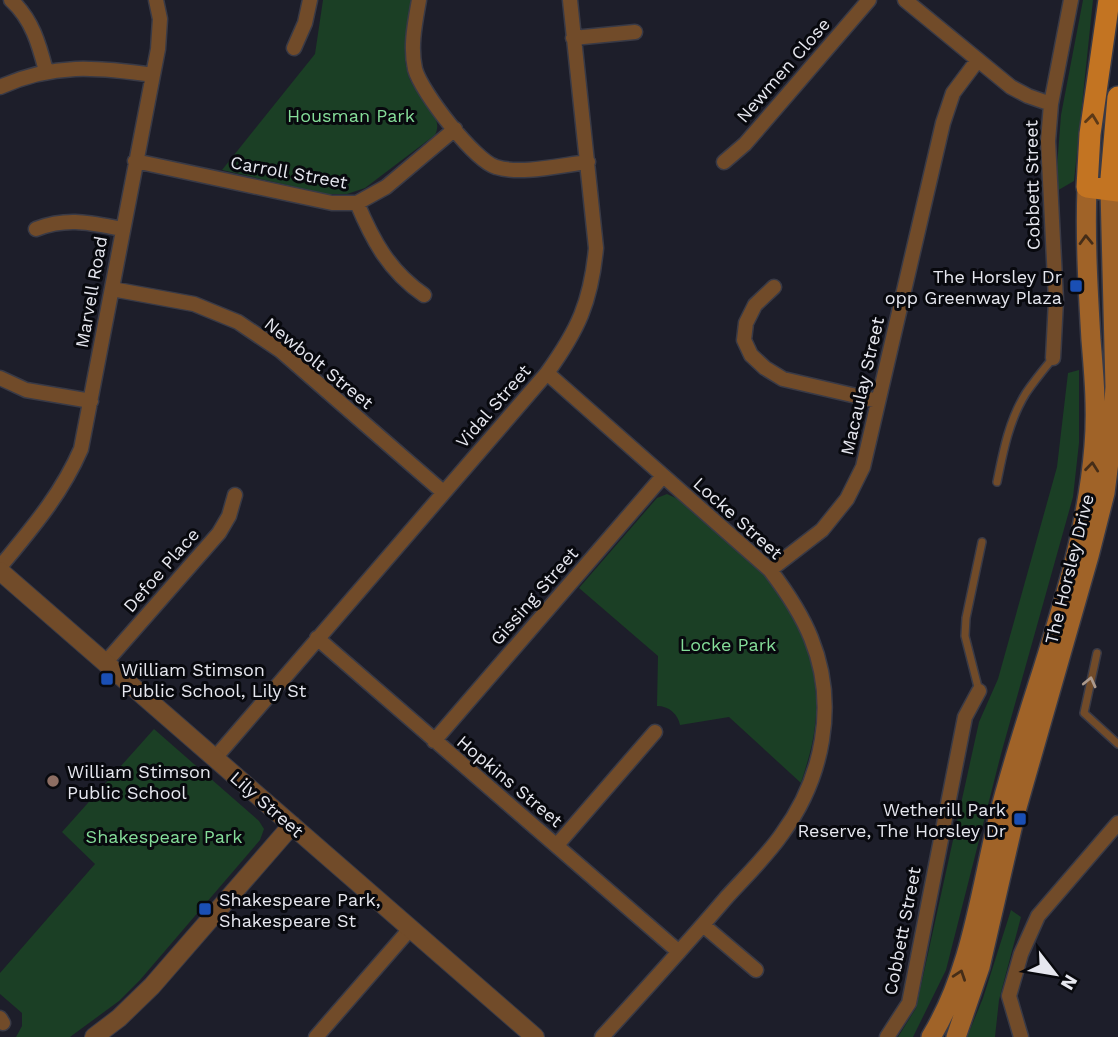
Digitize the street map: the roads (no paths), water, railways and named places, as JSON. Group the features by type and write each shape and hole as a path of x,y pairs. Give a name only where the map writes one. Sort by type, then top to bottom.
{"main road":[{"name":"The Horsley Drive","path":"932,1037 951,1001 970,944 999,815 1063,599 1089,496 1095,415 1086,264 1087,187 1096,83 1109,0"},
{"name":"The Horsley Drive","path":"956,1037 977,978 1016,811 1090,556 1105,493 1115,387 1114,190 1118,97"},
{"path":"1087,187 1114,190"}],"street":[{"path":"11,0 29,21 39,43 46,71"},
{"name":"Marvell Road","path":"0,569 54,500 81,449 153,75 160,19 156,0"},
{"path":"294,48 305,23 310,0"},
{"path":"419,0 412,48 416,71 426,92 478,156 494,167 513,170 587,162"},
{"name":"Vidal Street","path":"215,758 547,373 571,341 586,306 594,276 596,248 570,0"},
{"name":"Newmen Close","path":"724,162 745,144 869,0"},
{"path":"905,0 1011,87 1051,104"},
{"name":"Cobbett Street","path":"1053,358 1056,300 1048,155 1051,104 1072,0"},
{"path":"573,38 635,32"},
{"name":"Macaulay Street","path":"770,570 822,530 847,499 863,467 943,123 953,93 977,61"},
{"path":"0,87 46,71 104,68 153,75"},
{"name":"Carroll Street","path":"135,161 332,203 357,203 386,187 455,130"},
{"path":"357,203 366,226 388,262 404,281 424,295"},
{"path":"36,229 55,221 76,221 122,229"},
{"path":"774,287 755,305 746,323 744,340 751,355 783,379 878,401"},
{"name":"Newbolt Street","path":"112,289 194,304 238,322 281,351 443,492"},
{"name":"Locke Street","path":"547,373 770,570 792,599 815,649 821,671 824,701 823,744 811,786 782,834 602,1037"},
{"path":"0,378 26,390 91,401"},
{"name":"Gissing Street","path":"434,741 663,476"},
{"name":"Defoe Place","path":"105,663 219,533 229,516 235,495"},
{"name":"Lily Street","path":"0,569 535,1037"},
{"name":"Hopkins Street","path":"317,638 679,953"},
{"name":"Cobbett Street","path":"887,1037 909,1003 965,717 979,691"},
{"path":"557,845 655,732"},
{"path":"1021,1037 1009,996 1021,954 1038,916 1118,823"},
{"path":"94,1037 119,1018 152,986 292,825"},
{"path":"703,925 756,970"},
{"path":"316,1037 410,929"}],"lane":[{"name":"Cobbett Street","path":"996,482 1016,412 1026,393 1053,358"},
{"name":"Cobbett Street","path":"979,691 965,636 966,618 982,542"},
{"path":"1097,653 1084,713 1118,744"}],"place":[{"name":"The Horsley Dr opp Greenway Plaza","path":"1076,286"},
{"name":"William Stimson Public School, Lily St","path":"107,679"},
{"name":"William Stimson Public School","path":"53,781"},
{"name":"Wetherill Park Reserve, The Horsley Dr","path":"1020,819"},
{"name":"Shakespeare Park, Shakespeare St","path":"205,909"}],"park label":[{"name":"Housman Park","path":"351,115"},
{"name":"Locke Park","path":"728,644"},
{"name":"Shakespeare Park","path":"164,836"}]}
